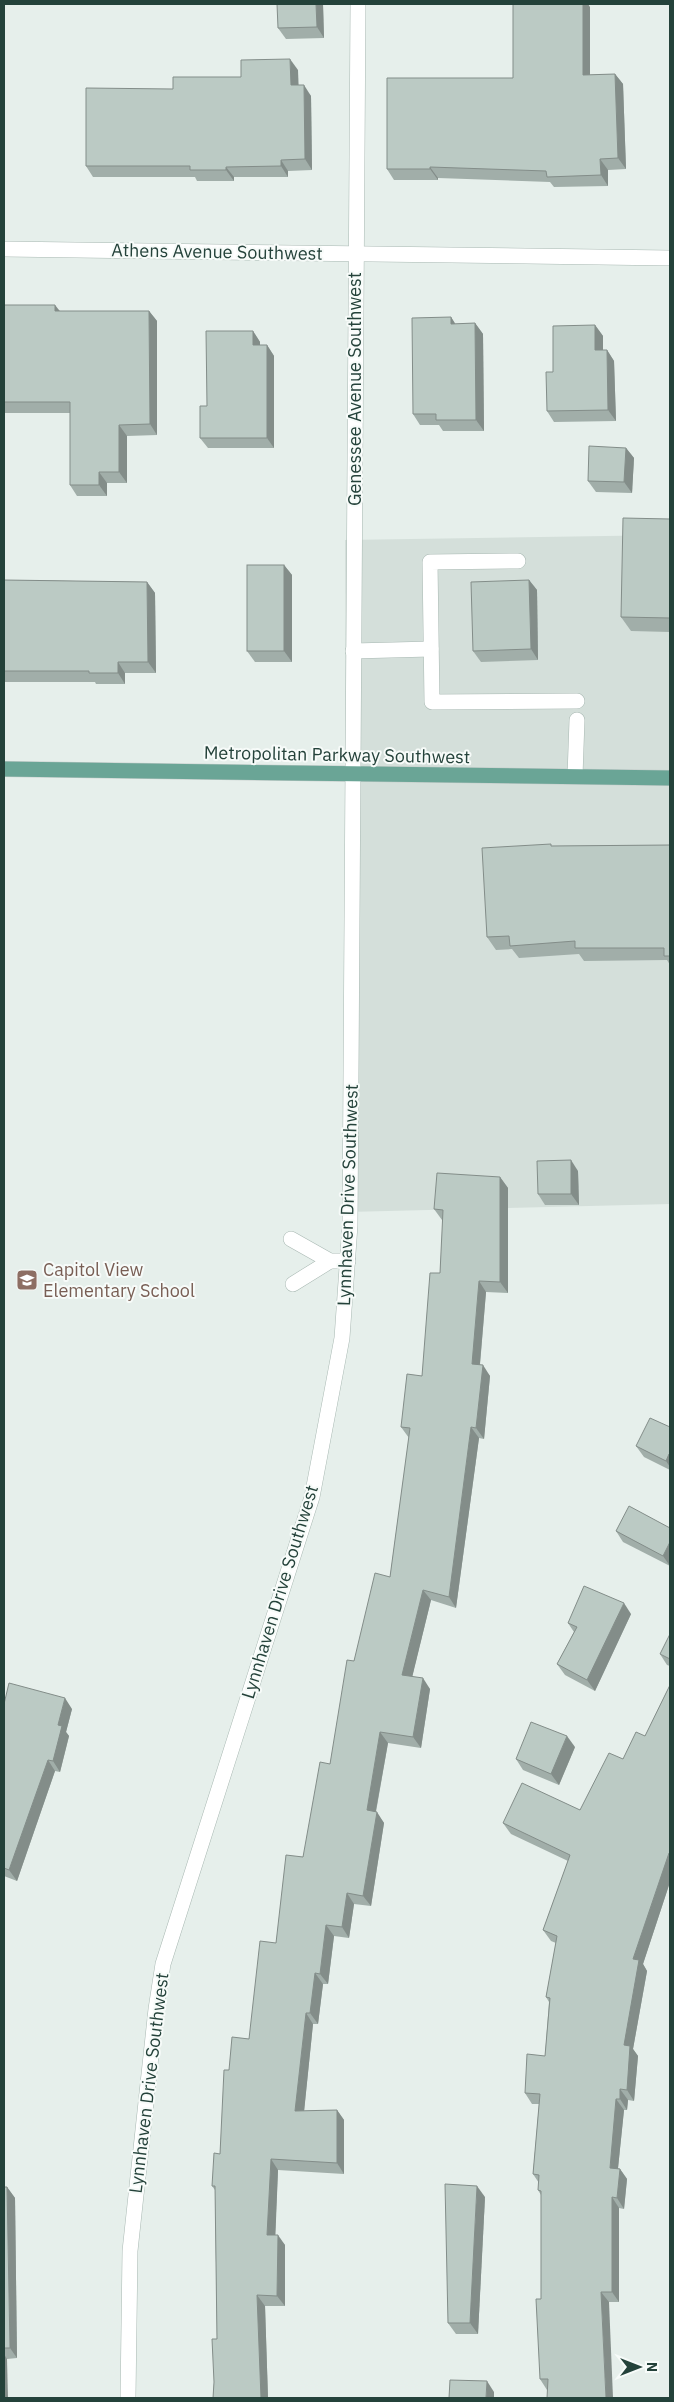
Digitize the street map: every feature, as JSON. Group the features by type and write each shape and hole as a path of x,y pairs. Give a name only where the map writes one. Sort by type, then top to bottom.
{"main road":[{"name":"Metropolitan Parkway Southwest","path":"4,769 670,778"}],"street":[{"name":"Genessee Avenue Southwest","path":"353,774 358,4"},
{"name":"Athens Avenue Southwest","path":"4,249 670,258"},
{"path":"518,561 430,562 432,702 577,701"},
{"path":"353,651 431,649"},
{"path":"575,776 577,720"},
{"name":"Lynnhaven Drive Southwest","path":"128,2398 130,2251 156,2008 163,1964 312,1496 342,1338 350,1215 353,774"},
{"path":"291,1238 330,1261 348,1261"},
{"path":"293,1284 330,1261"}],"shaded area":[{"path":"670,535 670,1204 347,1212 345,540"}],"building":[{"path":"277,4 316,4 317,27 278,28"},
{"path":"513,4 583,4 583,75 615,74 618,158 600,159 601,175 547,177 546,171 430,167 430,169 387,169 387,78 513,78"},
{"path":"290,59 291,85 304,85 305,159 281,160 281,166 226,167 226,170 190,170 190,166 86,166 86,88 173,89 173,77 241,77 241,60"},
{"path":"4,305 55,305 55,311 149,311 150,424 119,425 119,472 99,472 99,485 70,485 70,402 4,402"},
{"path":"451,317 451,324 475,323 476,420 436,420 436,414 413,414 412,318"},
{"path":"595,325 595,350 607,350 608,410 547,411 546,372 553,372 553,326"},
{"path":"206,331 253,331 253,345 267,345 267,438 200,438 200,406 207,406"},
{"path":"589,446 626,448 624,482 588,481"},
{"path":"623,518 670,519 670,618 621,617"},
{"path":"247,565 284,565 284,651 247,651"},
{"path":"4,580 147,582 148,662 118,662 118,673 4,671"},
{"path":"529,580 531,649 473,651 471,582"},
{"path":"551,844 551,846 670,845 670,956 664,956 664,948 575,948 575,941 510,946 509,936 487,937 482,848"},
{"path":"571,1160 571,1194 538,1194 537,1161"},
{"path":"437,1173 500,1177 500,1282 479,1281 472,1364 483,1365 476,1428 471,1427 449,1597 423,1590 402,1675 423,1678 413,1737 380,1732 367,1810 377,1812 363,1896 347,1893 342,1927 326,1925 320,1974 315,1973 310,2013 306,2013 295,2111 337,2110 337,2163 271,2159 267,2235 278,2235 277,2296 257,2295 261,2398 213,2398 212,2339 217,2339 215,2186 212,2186 214,2153 220,2154 224,2070 229,2070 232,2037 249,2039 260,1941 276,1943 286,1855 303,1857 320,1762 330,1764 347,1660 354,1661 375,1573 390,1577 410,1428 401,1427 407,1374 422,1376 430,1273 440,1273 443,1210 434,1209"},
{"path":"650,1418 670,1427 670,1455 666,1461 636,1446"},
{"path":"629,1506 670,1528 670,1542 663,1556 616,1531"},
{"path":"584,1586 624,1603 587,1680 557,1664 577,1627 568,1623"},
{"path":"670,1634 670,1659 660,1654"},
{"path":"9,1683 65,1698 58,1725 62,1726 53,1761 48,1760 9,1870 4,1868 4,1704"},
{"path":"670,1685 670,1854 633,1959 639,1960 624,2045 630,2046 627,2090 620,2089 620,2099 616,2099 610,2168 620,2169 617,2198 612,2197 612,2292 601,2292 606,2398 547,2398 548,2379 540,2379 536,2299 541,2299 541,2191 538,2190 539,2175 533,2174 540,2094 525,2093 527,2054 545,2056 550,1998 546,1997 557,1936 543,1930 570,1855 503,1823 522,1783 580,1810 609,1753 623,1759 636,1732 645,1736"},
{"path":"531,1722 567,1736 551,1774 516,1759"},
{"path":"445,2184 477,2186 470,2323 448,2323"},
{"path":"4,2187 7,2187 10,2348 4,2348"},
{"path":"450,2380 487,2381 486,2398 449,2398"}],"place":[{"name":"Capitol View Elementary School","path":"27,1280"}]}
